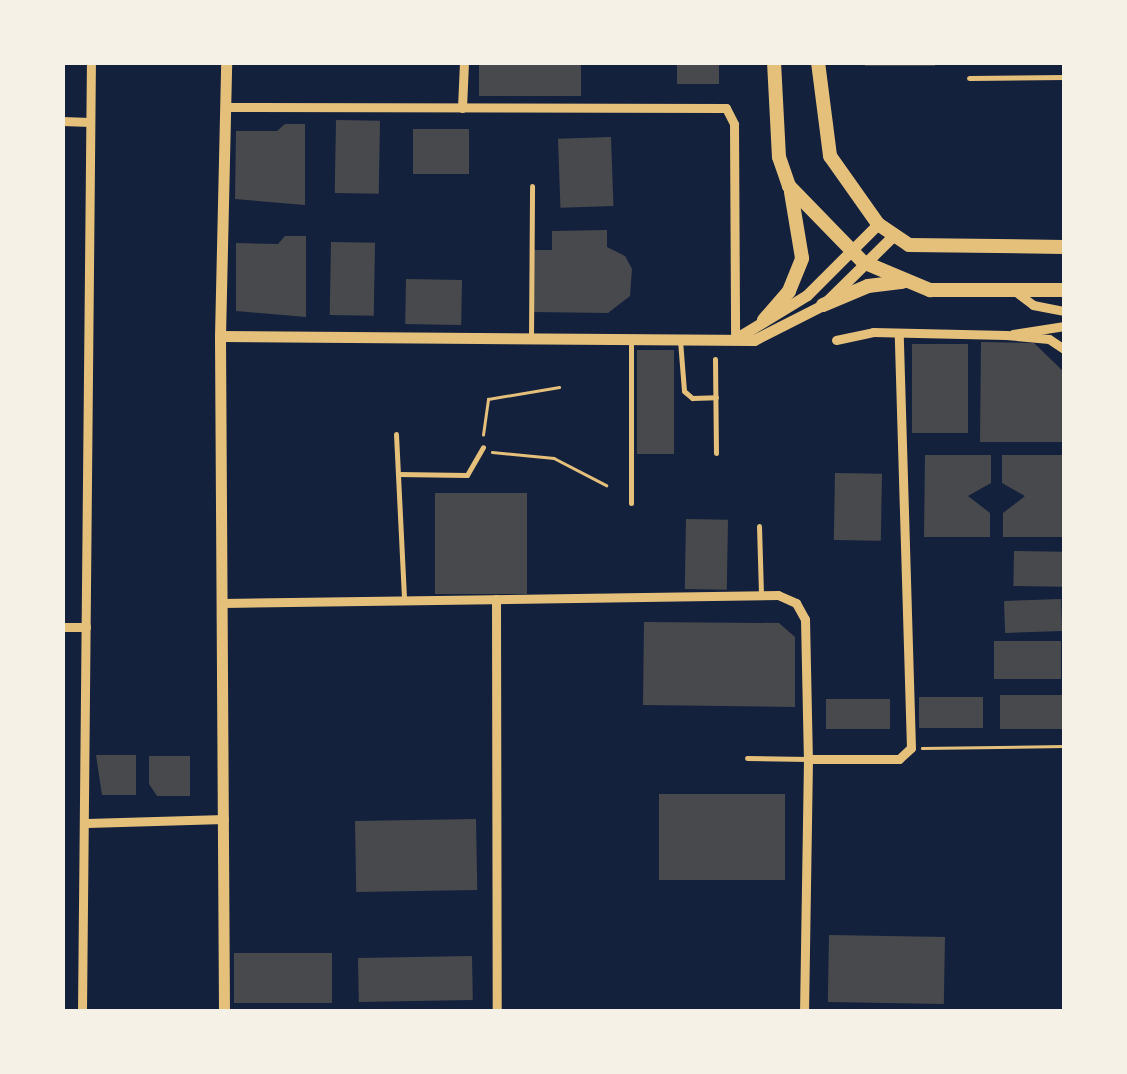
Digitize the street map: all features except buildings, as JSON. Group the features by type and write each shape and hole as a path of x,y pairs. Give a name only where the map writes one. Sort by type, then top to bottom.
{"main road":[{"path":"764,320 789,291 802,258 789,186 779,156 774,62"},
{"path":"818,62 830,156 878,224 894,235 928,246 1064,246"},
{"path":"789,186 857,257 904,282 930,290 1064,290"},
{"path":"823,306 868,286 904,282"}],"street":[{"path":"82,1012 88,822 91,62"},
{"path":"224,1012 220,336 226,62"},
{"path":"462,108 464,62"},
{"path":"226,107 726,108 734,124 734,339"},
{"path":"62,121 90,122"},
{"path":"220,336 412,331 531,338 734,339 773,335 823,306 878,224"},
{"path":"734,339 808,295 857,257 894,235"},
{"path":"1006,335 1063,329 1060,310 1014,290"},
{"path":"808,758 899,759 910,748 899,332"},
{"path":"836,340 899,332 1006,335 1049,339 1064,349"},
{"path":"222,603 512,595 761,595 796,603 805,619 808,758 804,1012"},
{"path":"496,598 497,1012"},
{"path":"62,627 86,627"},
{"path":"88,822 224,819"}],"lane":[{"path":"969,78 1064,77"},
{"path":"531,338 532,186"},
{"path":"631,338 631,503"},
{"path":"680,339 684,392 716,398"},
{"path":"716,359 716,453"},
{"path":"396,434 404,598"},
{"path":"398,474 466,475 483,448"},
{"path":"759,526 761,595"},
{"path":"746,758 808,758"}],"path":[{"path":"559,387 488,398 483,448 554,458 606,486"},
{"path":"910,748 1064,746"}]}
